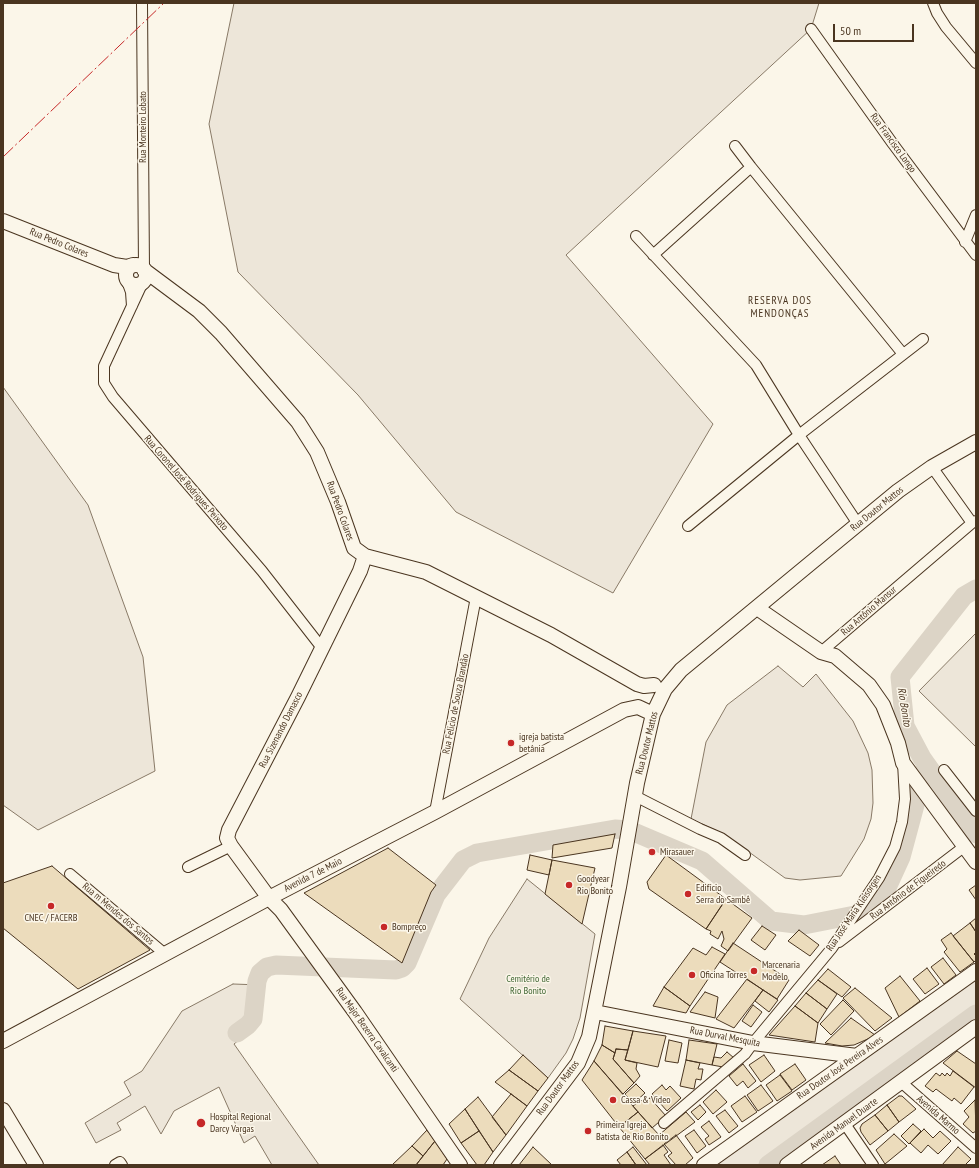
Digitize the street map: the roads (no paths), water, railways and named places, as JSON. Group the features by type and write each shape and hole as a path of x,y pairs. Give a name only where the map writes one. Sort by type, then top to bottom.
{"main road":[{"name":"Rua Pedro Colares","path":"3,221 114,266 127,267 144,274 199,311 298,422 318,452 338,502 352,545 365,556 426,572 551,634 637,684 644,686 654,684"},
{"name":"Rua Pedro Colares","path":"114,266 126,278"},
{"path":"126,278 128,269 144,274"},
{"name":"Rua Doutor Mattos","path":"501,1165 578,1063 589,1037 652,714 665,689 681,670 898,491 932,468 976,442"},
{"name":"Rua Sizenando Damasco","path":"269,898 227,838 229,830 322,648 360,570 365,556"},
{"path":"758,608 821,652"},
{"name":"Rua José Maria Kleisorgen","path":"821,652 835,656 869,684 882,704 898,743 904,763"},
{"name":"Avenida 7 de Maio","path":"3,1041 624,710 654,684 681,670"},
{"name":"Avenida 7 de Maio","path":"624,710 638,707 652,714"},
{"path":"904,763 976,862"},
{"name":"Rua Major Bezerra Cavalcanti","path":"269,898 281,910 355,1012 460,1165"},
{"name":"Rua Doutor José Pereira Alves","path":"704,1165 976,971"},
{"name":"Rua Durval Mesquita","path":"595,1012 753,1043 857,1056"},
{"name":"Avenida Manuel Duarte","path":"787,1165 976,1027"},
{"path":"3,1110 36,1165"}],"street":[{"name":"Rua Monteiro Lobato","path":"142,3 144,274"},
{"path":"933,3 936,13 946,27 976,63"},
{"name":"Rua Francisco Longo","path":"811,30 976,255"},
{"path":"735,146 750,167 903,354"},
{"path":"653,255 750,167"},
{"path":"965,242 976,215"},
{"path":"636,236 756,365 799,435 858,524"},
{"name":"Rua Coronel José Rodrigues Peixoto","path":"144,274 132,306 104,366 104,383 113,397 262,571 322,648"},
{"path":"126,278 131,292 132,306"},
{"path":"688,526 799,435 923,339"},
{"path":"932,468 974,522"},
{"name":"Rua Antônio Mansur","path":"821,652 974,522"},
{"name":"Rua Felicio de Souza Brandão","path":"435,812 476,597"},
{"name":"Rua José Maria Kleisorgen","path":"664,1123 745,1054 832,948 864,901 879,878 894,847 902,822 905,798 904,763"},
{"path":"944,770 976,811"},
{"path":"635,796 721,838 744,855"},
{"path":"188,867 232,846"},
{"name":"Rua Antônio de Figueiredo","path":"832,948 965,846"},
{"name":"Rua m Mendes dos Santos","path":"70,874 165,954"},
{"name":"Avenida Marmo","path":"901,1082 976,1148"},
{"path":"845,1124 874,1165"}],"waterway":[{"name":"Rio Bonito","path":"976,589 964,596 900,677 905,726 922,758 976,834"},
{"path":"237,1033 248,1025 253,1019 257,981 260,973 267,967 276,965 396,970 402,968 407,963 436,895 463,860 477,853 615,829 629,830 702,861 771,921 804,925 860,914 879,900 885,892 901,857 926,764"},
{"path":"768,1165 976,1014"}],"place":[{"name":"igreja batista betânia","path":"511,743"},
{"name":"Mirasauer","path":"652,852"},
{"name":"Goodyear Rio Bonito","path":"569,885"},
{"name":"Edifício Serra do Sambê","path":"688,894"},
{"name":"CNEC / FACERB","path":"51,906"},
{"name":"Bompreço","path":"384,927"},
{"name":"Marcenaria Modelo","path":"754,971"},
{"name":"Oficina Torres","path":"692,975"},
{"name":"Cassa & Video","path":"613,1100"},
{"name":"Hospital Regional Darcy Vargas","path":"201,1123"},
{"name":"Primeira Igreja Batista de Rio Bonito","path":"588,1131"}],"district":[{"name":"RESERVA DOS MENDONÇAS","path":"780,307"}],"park label":[{"name":"Cemitério de Rio Bonito","path":"528,984"}]}
